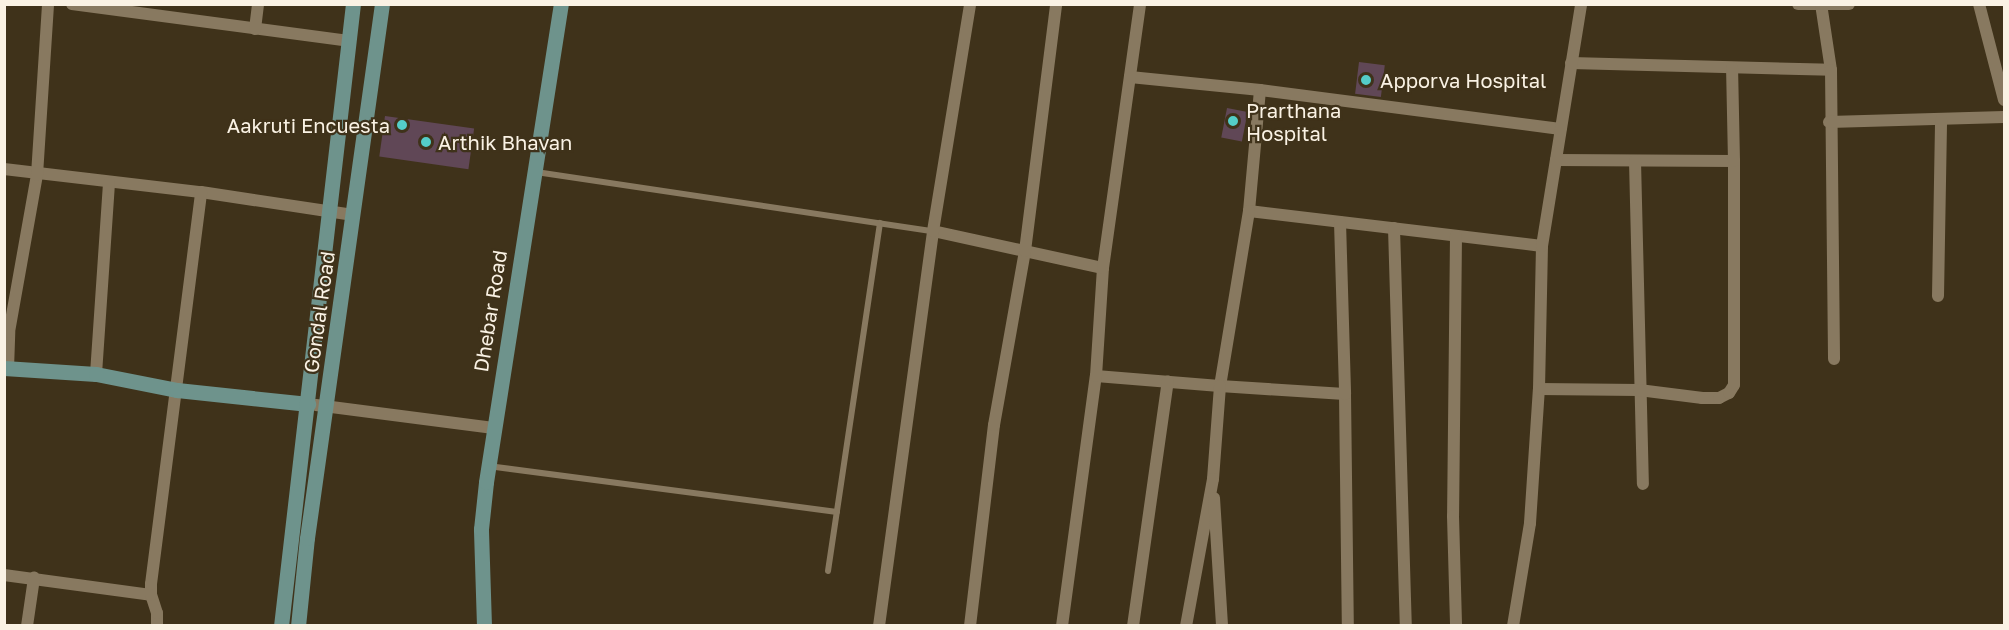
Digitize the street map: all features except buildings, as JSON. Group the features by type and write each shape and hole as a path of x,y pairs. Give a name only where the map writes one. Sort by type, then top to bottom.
{"main road":[{"name":"Gondal Road","path":"281,626 331,214 353,4"},
{"name":"Gondal Road","path":"298,626 307,538 382,4"},
{"name":"Dhebar Road","path":"484,626 481,529 488,466 561,4"},
{"path":"6,368 96,374 177,390 308,404"}],"street":[{"path":"6,368 9,332 38,175 48,4"},
{"path":"72,4 148,10 255,29 349,41"},
{"path":"255,29 258,4"},
{"path":"879,626 933,231 970,4"},
{"path":"970,626 994,425 1025,252 1056,4"},
{"path":"1062,626 1096,376 1103,268 1140,4"},
{"path":"1513,626 1530,523 1539,388 1542,246 1581,4"},
{"path":"1798,4 1849,4"},
{"path":"1979,4 2004,100"},
{"path":"1822,5 1831,70 1829,122 1834,359"},
{"path":"1571,63 1831,70"},
{"path":"1539,388 1639,390 1719,398 1729,393 1734,385 1732,68"},
{"path":"1130,77 1260,90 1560,129"},
{"path":"1185,626 1213,479 1220,386 1249,211 1260,90"},
{"path":"1829,122 2004,117"},
{"path":"1938,296 1941,120"},
{"path":"1556,160 1734,161"},
{"path":"1635,161 1643,484"},
{"path":"4,169 38,175 201,192 331,214 353,215"},
{"path":"96,374 109,183"},
{"path":"156,626 157,613 151,595 201,192"},
{"path":"1249,211 1542,246"},
{"path":"1340,222 1348,626"},
{"path":"1394,228 1406,626"},
{"path":"933,231 1103,268"},
{"path":"1456,236 1453,516 1456,626"},
{"path":"1096,376 1345,394"},
{"path":"1133,626 1168,381"},
{"path":"308,404 494,428"},
{"path":"1213,479 1222,626"},
{"path":"4,575 151,595"},
{"path":"27,626 34,579"}],"lane":[{"path":"533,172 933,231"},
{"path":"828,571 880,223"},
{"path":"488,466 837,512"}],"place":[{"name":"Apporva Hospital","path":"1366,80"},
{"name":"Prarthana Hospital","path":"1233,121"},
{"name":"Aakruti Encuesta","path":"402,125"},
{"name":"Arthik Bhavan","path":"426,142"}]}
